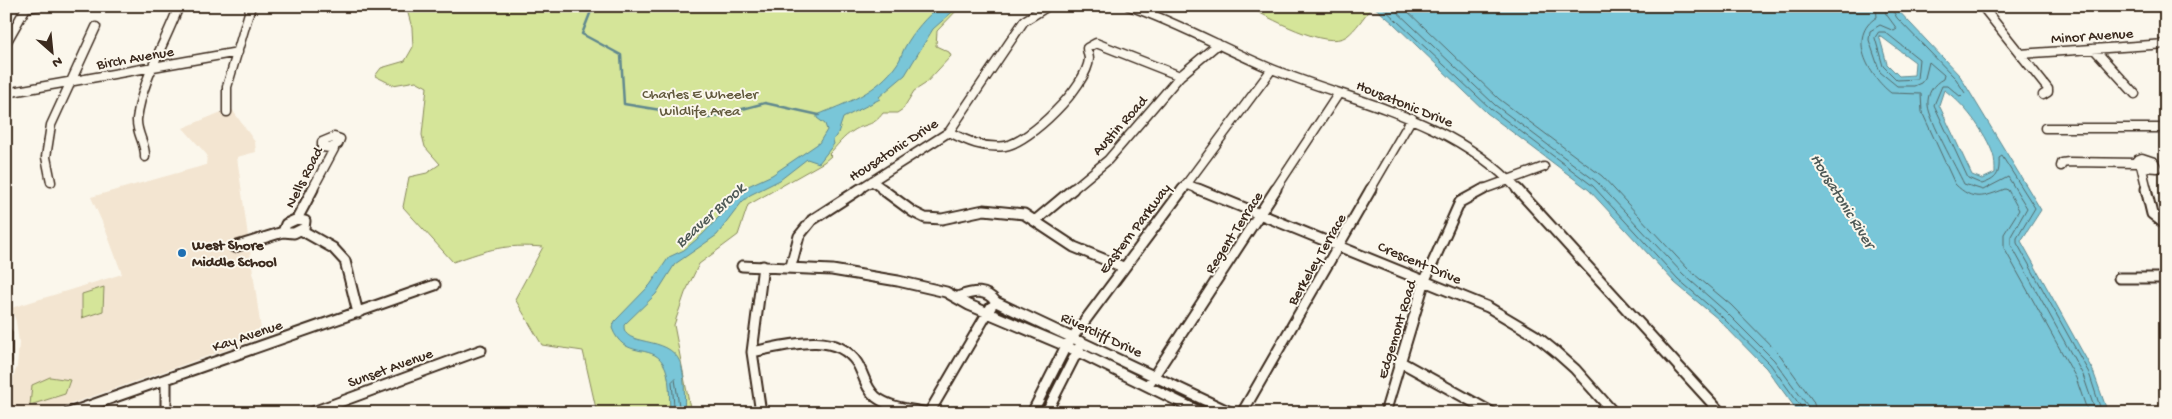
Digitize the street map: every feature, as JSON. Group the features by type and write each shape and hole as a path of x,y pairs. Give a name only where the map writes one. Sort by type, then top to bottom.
{"street":[{"path":"6,43 26,7 39,6"},
{"path":"145,158 146,149 139,138 137,123 139,106 179,6"},
{"path":"227,112 227,87 251,6"},
{"name":"Housatonic Drive","path":"791,266 799,236 807,225 823,212 949,132 1024,22 1048,6"},
{"name":"Housatonic Drive","path":"1129,6 1272,68 1412,118 1458,140 1479,154 1509,180 1721,413"},
{"path":"1982,6 2048,89 2048,92 2043,95"},
{"path":"51,182 46,157 47,139 70,82 96,27"},
{"path":"949,132 970,143 983,147 1006,145 1023,140 1040,128 1072,92 1088,62 1087,48 1094,44 1106,45 1123,55 1180,76"},
{"name":"Austin Road","path":"1036,220 1108,160 1180,76 1218,44"},
{"name":"Minor Avenue","path":"2020,54 2166,44"},
{"path":"2094,49 2135,94"},
{"name":"Birch Avenue","path":"6,93 238,52"},
{"name":"Eastern Parkway","path":"1032,413 1066,346 1272,68"},
{"name":"Regent Terrace","path":"1148,385 1340,93"},
{"name":"Berkeley Terrace","path":"1242,413 1340,246 1412,118"},
{"path":"2045,128 2166,128"},
{"name":"Nells Road","path":"297,219 334,149 333,147"},
{"path":"2062,166 2062,163 2069,162 2139,164 2154,169 2157,168 2156,164 2166,164"},
{"path":"2139,164 2152,214 2166,225"},
{"name":"Edgemont Road","path":"1385,413 1399,361 1425,280 1460,202 1473,193 1544,167"},
{"path":"872,180 913,212 925,218 942,219 974,211 993,209 1017,212 1036,220 1074,247 1123,267"},
{"name":"Crescent Drive","path":"1186,184 1488,307 1536,335 1575,369 1614,413"},
{"name":"Nells Road","path":"297,219 303,220 306,223 301,230 290,234 283,232 286,224 297,219"},
{"name":"Nells Road","path":"301,230 333,248 345,261 358,313"},
{"path":"234,247 283,232"},
{"name":"Rivercliff Drive","path":"742,266 791,266 839,270 888,278 960,296 983,291 991,294 996,302 1083,341 1232,413"},
{"path":"760,413 752,352 763,266"},
{"path":"2119,278 2166,278"},
{"name":"Kay Avenue","path":"69,413 435,285"},
{"name":"Rivercliff Drive","path":"960,296 969,305 988,311 1077,351 1202,413"},
{"path":"752,352 815,342 836,346 849,353 857,363 867,388 877,398 884,402 928,413 988,311 996,302"},
{"path":"6,333 6,361"},
{"path":"1046,413 1083,341"},
{"name":"Sunset Avenue","path":"310,413 480,350"},
{"path":"1399,361 1492,413"},
{"path":"166,379 166,413"}],"shaded area":[{"name":"West Shore Middle School","path":"231,108 255,142 256,152 237,157 262,337 45,413 6,413 6,395 17,367 19,343 16,321 11,308 122,274 91,197 206,165 207,155 183,128"}],"green space":[{"name":"Charles E Wheeler Wildlife Area","path":"406,6 961,6 937,31 936,46 949,52 951,56 925,84 914,91 903,109 897,113 883,113 876,121 853,131 840,142 829,154 831,156 824,162 748,205 738,235 699,264 685,293 674,325 691,413 597,413 583,351 542,345 515,299 543,247 518,246 497,248 453,262 403,207 409,177 427,173 440,164 425,147 422,135 427,87 416,81 393,85 375,76 381,68 405,61 413,47 412,28"},
{"path":"1246,6 1368,6 1370,9 1347,36 1337,39 1325,39 1296,30"},
{"path":"104,287 103,311 82,318 82,294"},
{"path":"50,377 70,380 65,394 30,405 32,385"}],"water":[{"path":"940,6 959,6 933,29 905,75 879,97 880,99 843,118 838,133 833,140 834,144 819,163 807,159 780,180 750,195 742,202 717,235 675,264 656,294 624,325 625,332 630,337 666,348 674,353 680,362 684,380 684,413 670,413 666,368 658,357 623,344 617,338 612,328 615,321 650,285 669,257 684,250 703,234 748,186 772,175 819,143 827,130 825,124 817,118 817,115 861,96 881,82 898,62 916,30"},
{"name":"Housatonic River","path":"1373,6 1894,6 1960,76 2041,210 2021,241 2093,371 2108,413 1799,413 1766,368 1718,319 1675,283 1589,190 1487,113","holes":["1879,35 1915,62 1914,75 1899,76 1887,64","1944,90 1966,110 1979,127 1994,156 1995,173 1982,179 1972,175 1939,105"]}],"waterway":[{"path":"593,6 582,34 621,55 624,104 709,118 765,103 819,115"}],"place":[{"name":"West Shore Middle School","path":"182,253"}],"water label":[{"name":"Beaver Brook","path":"709,214"}]}
